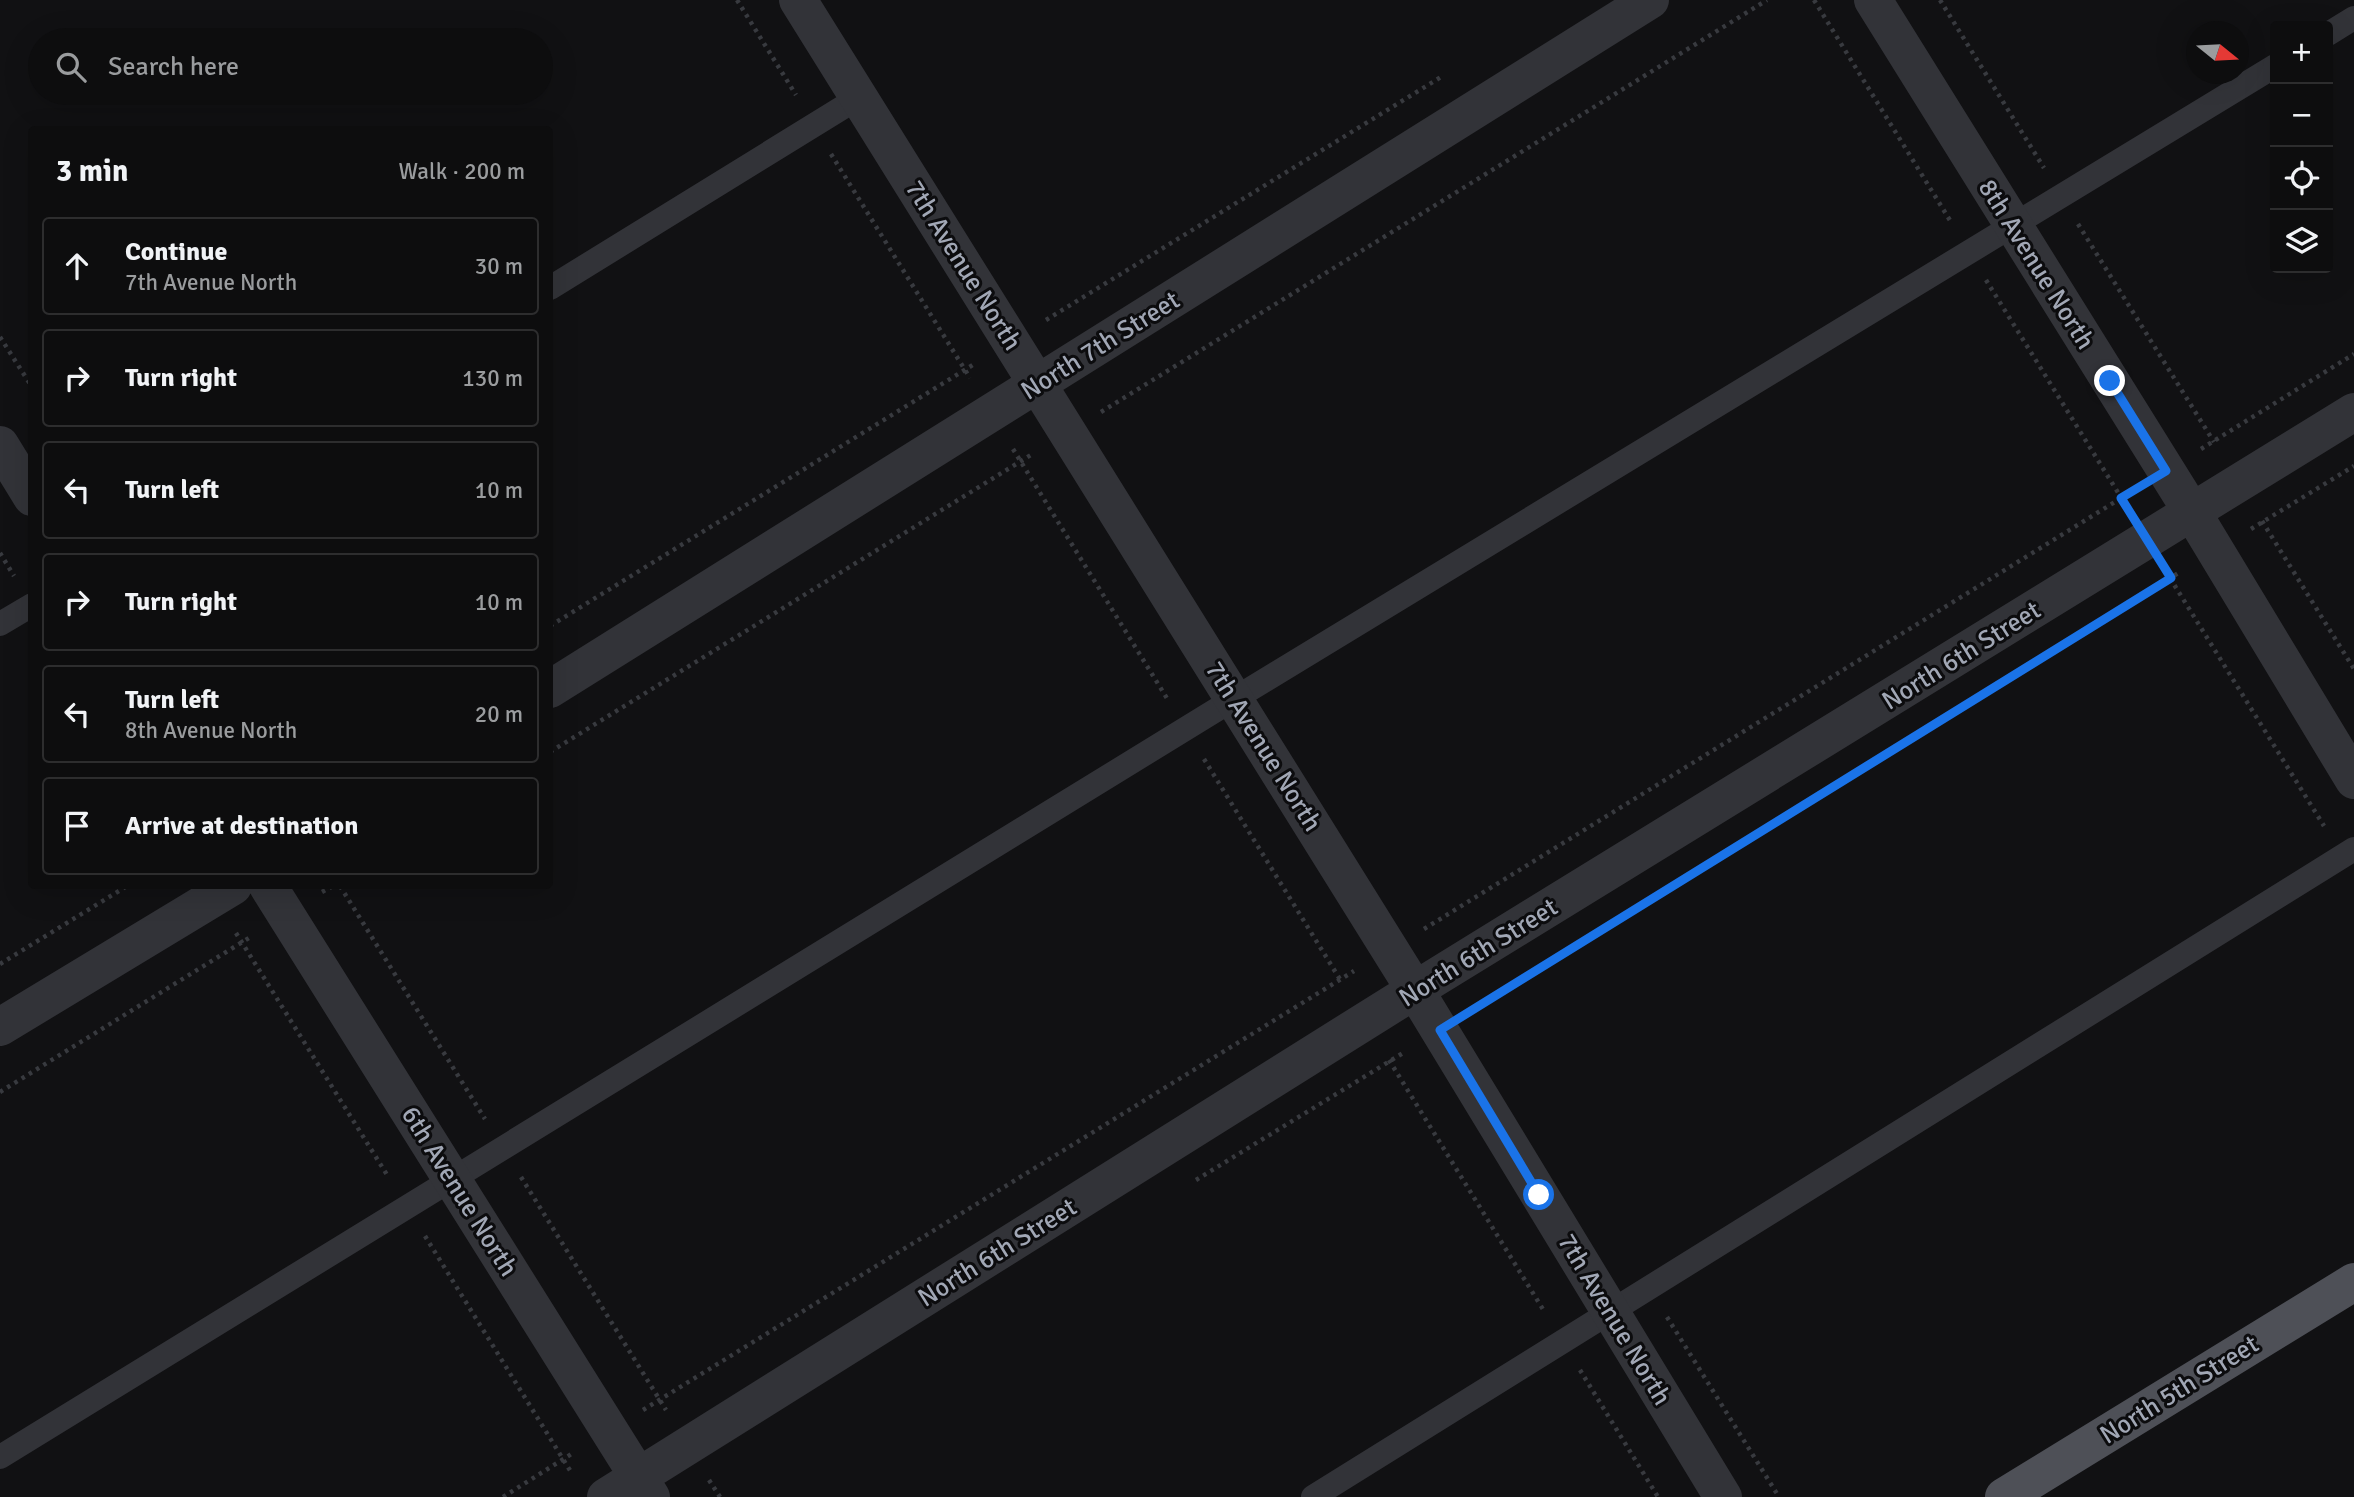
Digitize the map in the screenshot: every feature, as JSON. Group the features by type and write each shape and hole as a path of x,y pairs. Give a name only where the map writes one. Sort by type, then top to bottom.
{"main road":[{"name":"North 5th Street","path":"2004,1497 2354,1282"}],"street":[{"name":"7th Avenue North","path":"798,0 1390,949 1723,1497"},
{"name":"North 7th Street","path":"553,687 1650,0"},
{"name":"8th Avenue North","path":"1873,0 2192,512 2354,780"},
{"name":"North 6th Street","path":"606,1497 645,1487 687,1446 1415,990 2354,412"},
{"path":"0,445 28,490"},
{"path":"0,1027 228,889"},
{"name":"6th Avenue North","path":"277,900 645,1487"}],"lane":[{"path":"2333,31 2354,18"},
{"path":"0,1457 453,1182 1234,699 2270,69"},
{"path":"553,286 858,98"},
{"path":"0,624 28,608"},
{"path":"1313,1497 2348,852"}],"path":[{"path":"553,750 1767,0"},
{"path":"1814,0 2147,540 2348,852"},
{"path":"1940,0 2354,669"},
{"path":"553,624 1449,73"},
{"path":"0,337 28,381"},
{"path":"503,1497 2354,354"},
{"path":"1191,1184 2354,466"},
{"path":"0,964 122,889"},
{"path":"0,1091 277,900 321,889"},
{"path":"342,889 720,1497"},
{"path":"701,1486 721,1474"}],"route":[{"path":"1539,1195 1440,1030 2171,578 2121,498 2166,471 2110,381"}]}
